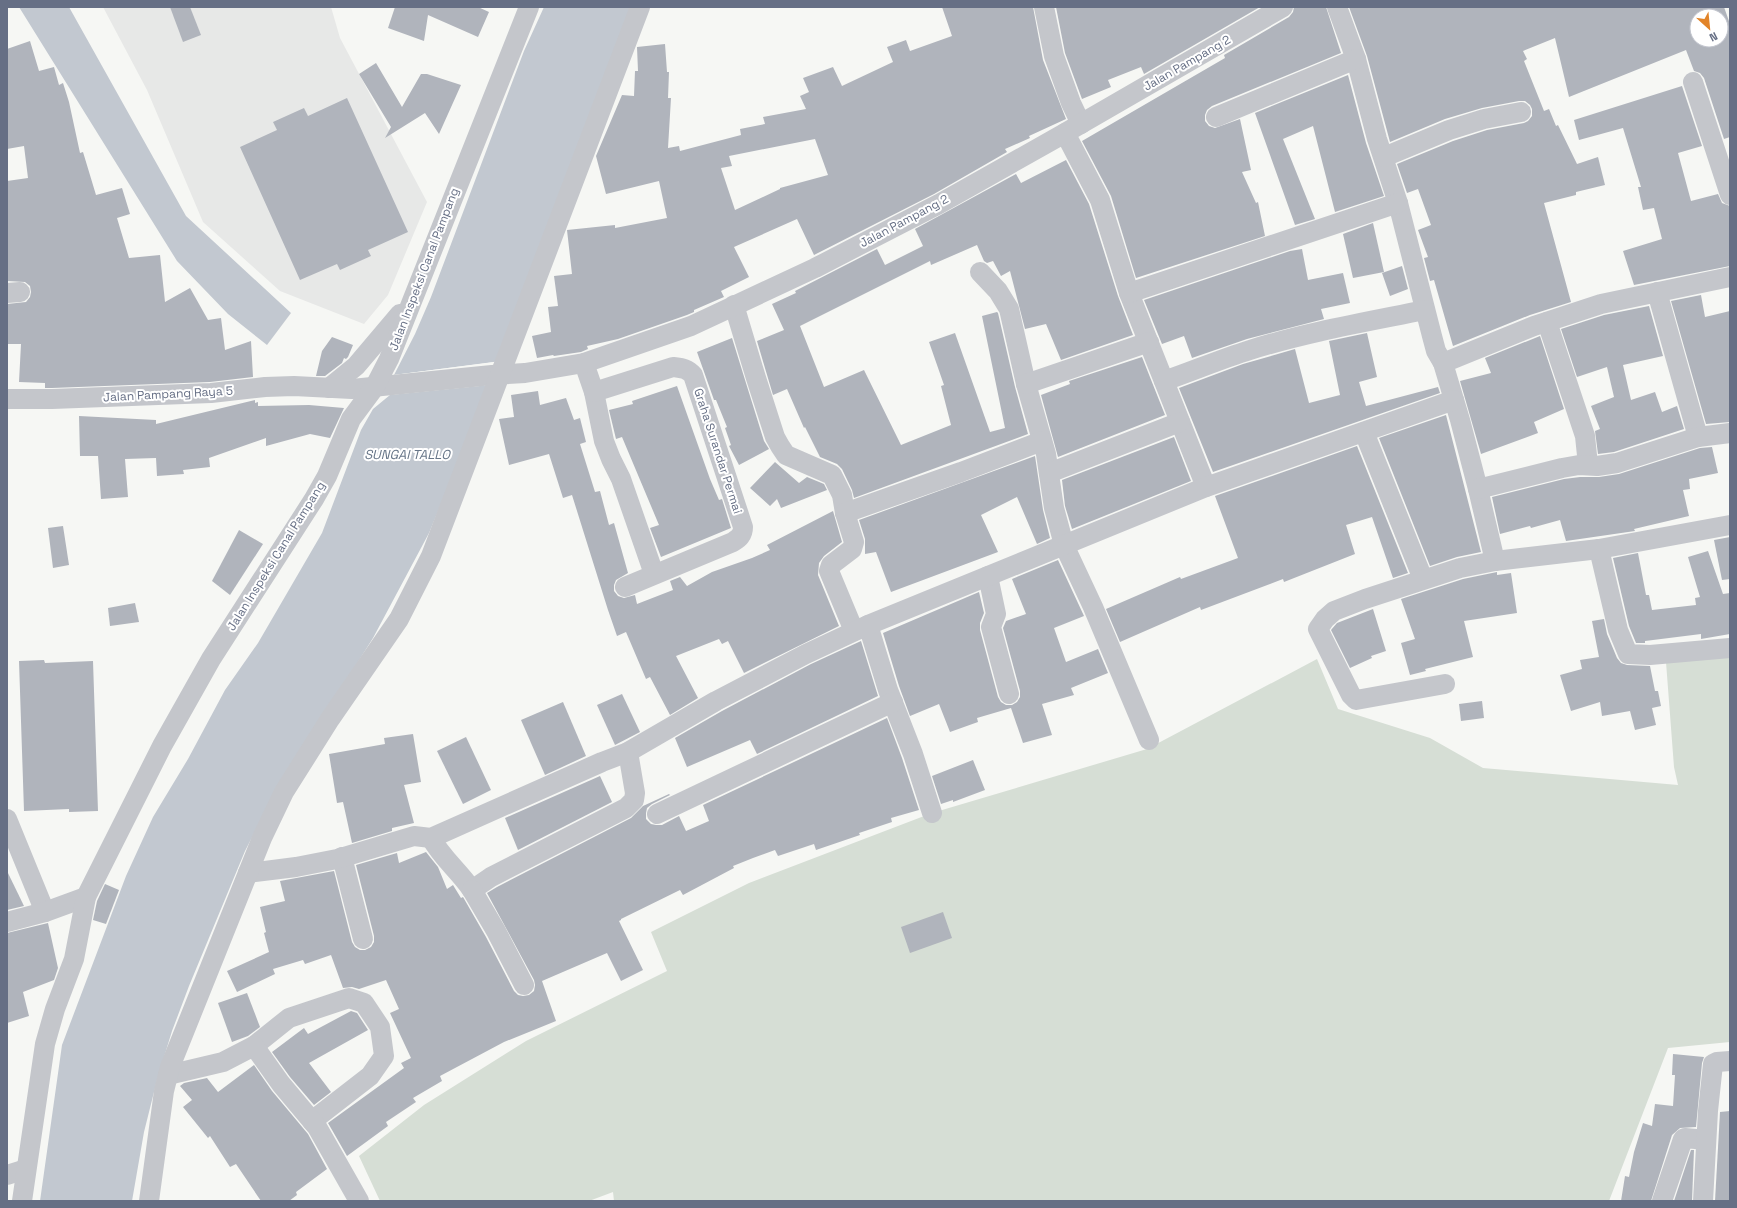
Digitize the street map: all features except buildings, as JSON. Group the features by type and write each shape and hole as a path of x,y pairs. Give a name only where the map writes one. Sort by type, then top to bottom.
{"street":[{"name":"Jalan Inspeksi Canal Pampang","path":"22,1201 46,1044 55,1009 74,959 86,897 162,746 207,666 314,499 327,476 352,419 374,388 389,359 529,7"},
{"path":"148,1201 164,1091 168,1075 192,1009 262,838 297,769 399,619 431,556 496,375 640,7"},
{"path":"1044,7 1054,56 1071,103 1073,128 1100,200 1129,294 1206,487"},
{"name":"Jalan Pampang 2","path":"395,384 496,375 525,374 584,363 690,326 815,268 939,204 1284,7"},
{"path":"1337,7 1356,59 1375,132 1398,203 1436,351 1443,364 1454,400 1478,489 1495,561"},
{"path":"1216,117 1356,59"},
{"path":"1693,82 1730,192"},
{"path":"1384,157 1449,130 1484,119 1521,112"},
{"path":"1129,294 1398,203"},
{"path":"980,272 998,291 1009,309 1026,384 1042,441 1049,473 1054,508 1064,545 1093,607 1149,740"},
{"path":"1443,364 1547,322 1600,304 1730,277"},
{"path":"1657,292 1698,437"},
{"path":"329,388 356,366 412,300"},
{"path":"734,305 775,437 780,446 786,455 832,475 842,494 845,513 854,542 852,549 831,565 829,571 861,628 888,690 912,748 932,813"},
{"path":"1164,381 1250,350 1288,339 1329,329 1425,310"},
{"path":"1547,322 1584,436 1588,465"},
{"path":"1026,384 1148,342"},
{"path":"584,363 594,392 604,441 621,478 654,574"},
{"name":"Graha Surandar Permai","path":"594,392 673,367 683,368 689,371 693,375 743,532 741,537 733,542 625,587"},
{"name":"Jalan Pampang Raya 5","path":"7,399 52,399 211,393 286,386 352,389 374,388 395,384"},
{"path":"248,873 296,867 342,857 414,836 431,838 602,762 628,752 716,701 861,628 1206,487 1454,400"},
{"path":"1049,473 1180,422"},
{"path":"1364,432 1423,579"},
{"path":"1478,489 1562,468 1588,465 1597,466 1616,463 1698,437 1730,433"},
{"path":"845,513 961,472 1042,441"},
{"path":"1445,684 1356,700 1350,695 1318,629 1325,619 1334,611 1365,598 1460,568 1495,561 1599,549 1730,525"},
{"path":"1599,549 1618,630 1628,654 1650,655 1730,648"},
{"path":"988,576 996,614 991,627 1009,694"},
{"path":"658,814 893,702"},
{"path":"472,890 491,877 626,808 634,800 635,793 628,752"},
{"path":"7,819 45,912"},
{"path":"431,838 439,852 460,872 472,890 496,931 524,985"},
{"path":"342,857 363,939"},
{"path":"7,922 45,912 86,897"},
{"path":"168,1075 223,1062 254,1046 289,1018 349,998 364,1003 380,1027 384,1056 370,1076 312,1121"},
{"path":"254,1046 280,1084 317,1126 359,1201"},
{"path":"1703,1201 1708,1105 1713,1064 1717,1062 1730,1061"},
{"path":"1662,1201 1683,1139 1706,1140"},
{"path":"7,1174 26,1169"}],"shaded area":[{"path":"103,7 331,7 340,38 427,202 388,295 364,324 280,291 203,222 147,90"},
{"path":"1730,656 1730,1042 1668,1048 1609,1201 614,1201 613,1192 589,1201 380,1201 359,1156 424,1105 526,1041 667,971 651,932 749,883 932,813 1147,749 1317,659 1338,709 1430,738 1483,768 1678,785 1674,767 1666,662"}],"water":[{"path":"19,7 69,7 186,216 291,313 267,345 228,314 177,261"},
{"path":"544,7 636,7 501,361 394,375 415,334 431,297 524,51"},
{"name":"SUNGAI TALLO","path":"490,385 429,533 373,638 271,800 245,851 172,1031 157,1080 144,1132 132,1201 40,1201 62,1045 126,876 153,817 188,759 225,690 258,643 322,533 361,430 373,409 390,395"}],"pier":[{"path":"503,361 501,363 394,377 393,375"}]}
